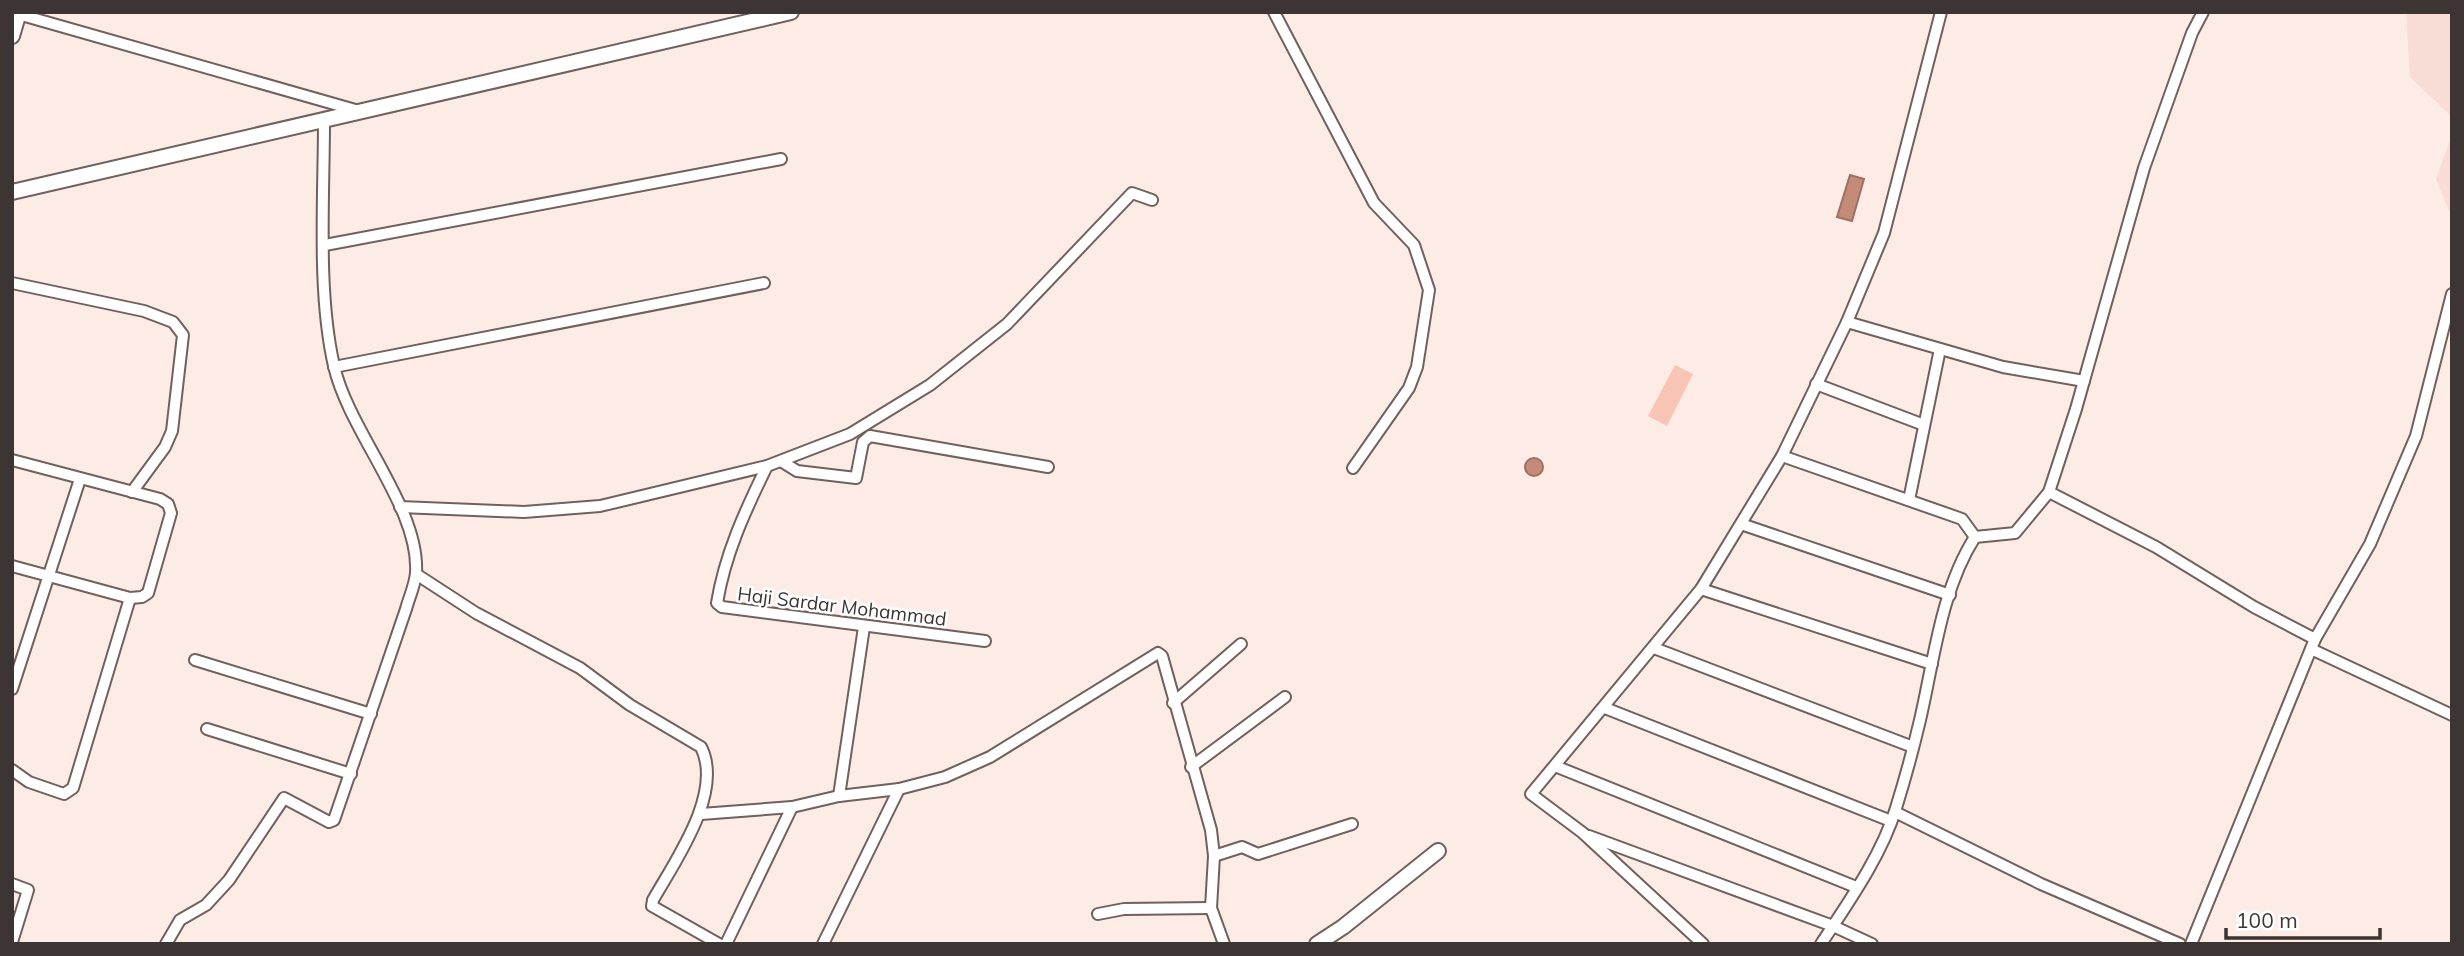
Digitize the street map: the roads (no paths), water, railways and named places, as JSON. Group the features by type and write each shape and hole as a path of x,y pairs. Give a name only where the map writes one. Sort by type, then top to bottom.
{"main road":[{"path":"12,192 791,12"},
{"path":"12,36 18,13"},
{"path":"1317,944 1343,927 1438,852"}],"street":[{"path":"751,12 769,17"},
{"path":"1274,12 1374,203 1414,245 1429,290 1417,367 1409,388 1353,468"},
{"path":"1703,944 1583,833 1531,794 1701,589 1782,456 1847,322 1884,233 1941,12"},
{"path":"1821,944 1856,887 1893,817 1950,595 1964,553 1975,537 2015,533 2049,492 2084,381 2144,168 2192,33 2203,12"},
{"path":"18,13 360,112"},
{"path":"166,944 180,920 206,905 229,880 284,798 332,822 351,774 416,574 413,545 400,507 355,422 334,368 327,316 324,121"},
{"path":"325,245 781,159"},
{"path":"400,507 524,512 600,506 766,466 850,434 930,385 1007,324 1132,193 1152,200"},
{"path":"12,283 145,311 173,322 183,335 172,431 165,447 132,492"},
{"path":"334,368 764,283"},
{"path":"2192,944 2313,644 2370,544 2416,436 2452,295"},
{"path":"1847,322 2003,367 2084,381"},
{"path":"1909,500 1940,349"},
{"path":"1816,384 1924,425"},
{"path":"781,461 797,471 856,478 863,442 870,436 1048,467"},
{"path":"1782,456 1962,519 1975,537"},
{"path":"12,460 160,499 168,504 171,513 148,593 142,597 130,598 12,566"},
{"name":"Haji Sardar Mohammad","path":"766,466 730,550 717,603 728,610 985,641"},
{"path":"12,689 80,479"},
{"path":"2049,492 2156,547 2313,644 2452,715"},
{"path":"1741,524 1950,595"},
{"path":"416,574 476,613 580,668 630,705 701,747 706,758 701,814 652,906 719,944"},
{"path":"1701,589 1932,664"},
{"path":"12,770 29,782 64,794 73,788 130,598"},
{"path":"839,796 864,626"},
{"path":"1173,703 1241,643"},
{"path":"1654,648 1913,747"},
{"path":"701,814 792,807 839,796 899,789 945,777 990,757 1155,653 1162,656 1210,830 1214,856 1211,908 1224,944"},
{"path":"195,660 371,714"},
{"path":"1191,767 1286,697"},
{"path":"1605,708 1893,817 2180,944"},
{"path":"207,729 351,774"},
{"path":"1555,766 1856,887"},
{"path":"824,944 899,789"},
{"path":"726,944 792,807"},
{"path":"1214,856 1242,847 1258,854 1352,824"},
{"path":"1583,833 1833,926 1872,944"},
{"path":"12,884 28,890 12,942"},
{"path":"1098,914 1124,909 1211,908"}]}
